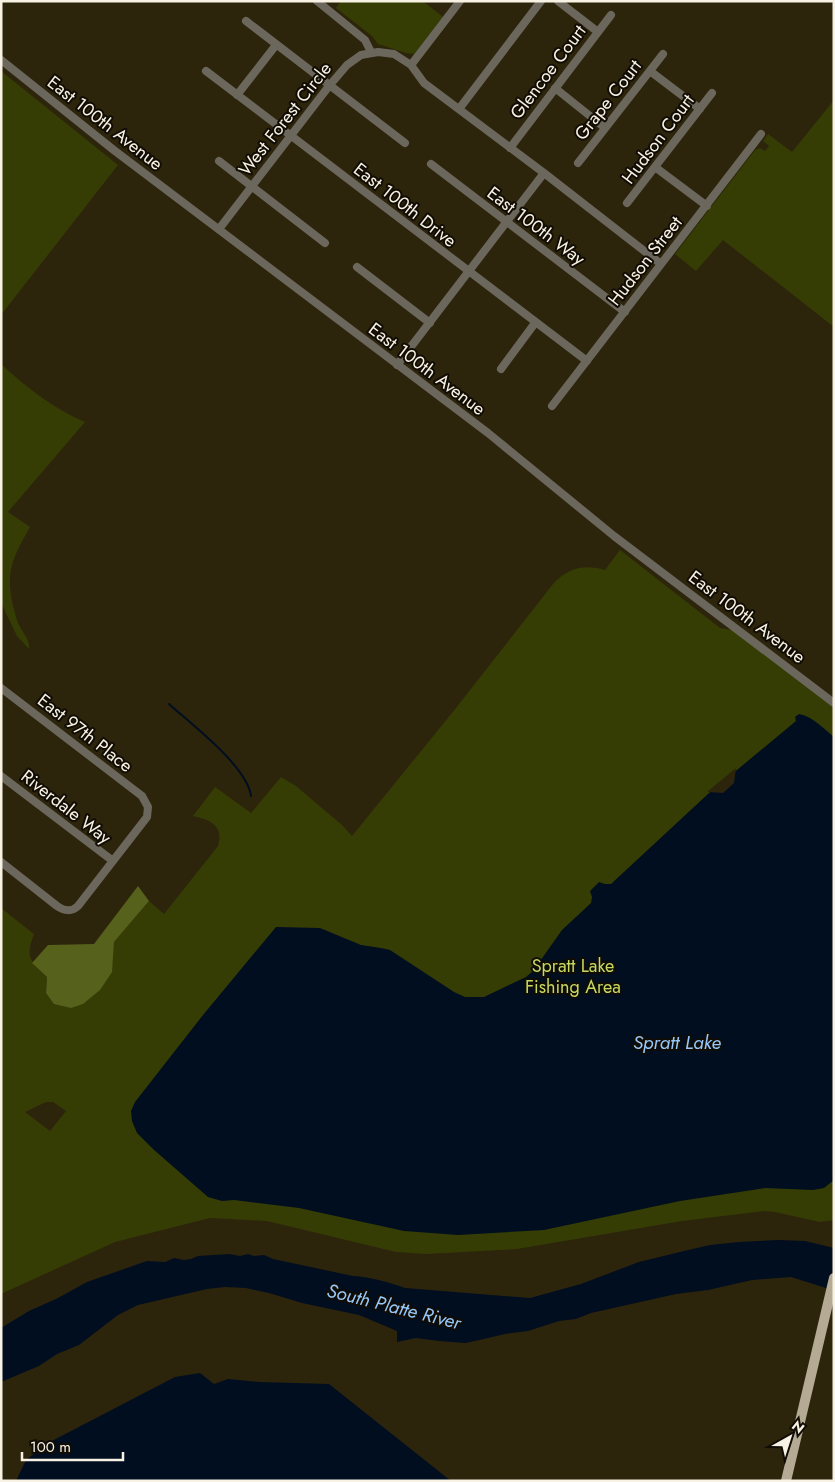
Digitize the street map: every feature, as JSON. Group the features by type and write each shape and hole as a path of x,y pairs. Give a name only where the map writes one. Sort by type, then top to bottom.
{"main road":[{"path":"786,1481 834,1278"}],"street":[{"path":"316,1 365,40 371,52 394,54 411,66 424,83 661,264"},
{"path":"411,66 460,1"},
{"path":"459,109 541,1"},
{"path":"558,1 598,32"},
{"name":"Glencoe Court","path":"510,148 610,15"},
{"path":"246,21 405,143"},
{"path":"237,95 276,45"},
{"name":"West Forest Circle","path":"219,229 290,135 347,65 361,55 371,52"},
{"name":"Grape Court","path":"578,163 663,54"},
{"name":"East 100th Avenue","path":"1,60 100,140 488,433 614,536 834,702"},
{"name":"East 100th Drive","path":"206,71 587,361"},
{"path":"650,71 700,109"},
{"path":"555,88 606,128"},
{"name":"Hudson Court","path":"627,203 712,93"},
{"name":"Hudson Street","path":"552,406 762,134"},
{"path":"219,161 324,243"},
{"name":"East 100th Way","path":"430,164 625,312"},
{"path":"655,167 706,206"},
{"path":"397,366 544,173"},
{"path":"357,266 430,323"},
{"path":"501,368 535,323"},
{"name":"East 97th Place","path":"1,688 142,796 148,804 147,817 113,862"},
{"name":"Riverdale Way","path":"1,776 113,862"},
{"path":"1,862 57,906 66,910 73,910 113,862"}],"green space":[{"path":"341,1 423,1 443,17 414,54 406,53 378,44 372,36 336,8"},
{"path":"1,71 118,165 1,315"},
{"path":"834,100 834,327 723,240 696,271 675,254 755,150 760,148 765,151 769,146 763,141 768,134 792,152"},
{"path":"1,364 41,397 62,411 85,422 8,512 30,527 15,556 10,574 11,594 16,618 27,640 29,649 17,636 1,603"},
{"name":"Spratt Lake Fishing Area","path":"620,550 720,628 732,630 834,706 834,1220 820,1222 765,1211 682,1221 517,1249 426,1254 396,1252 267,1221 210,1218 115,1242 1,1294 1,908 34,934 30,948 31,958 47,977 46,993 113,962 112,950 114,942 149,901 164,914 218,846 219,833 217,828 205,819 193,816 215,787 251,813 281,777 296,786 342,825 352,836 553,584 564,574 577,569 590,567 605,570","holes":["46,1102 53,1102 66,1111 50,1131 25,1112"]},
{"path":"138,886 149,901 114,942 112,972 100,990 83,1004 71,1008 54,1004 46,993 47,977 32,963 48,945 94,944"}],"water":[{"name":"Spratt Lake","path":"799,714 813,720 834,737 834,1180 824,1188 813,1190 765,1188 680,1201 544,1230 458,1235 404,1231 299,1208 234,1200 222,1201 208,1197 137,1133 132,1121 131,1111 135,1102 203,1015 276,927 320,928 361,945 390,950 454,992 465,997 484,997 526,977 533,971 562,930 591,903 590,891 599,882 611,884 708,794 796,721 795,717"},
{"name":"South Platte River","path":"778,1240 805,1241 834,1248 834,1292 791,1277 752,1280 708,1290 676,1294 591,1313 576,1319 559,1321 528,1331 465,1343 416,1338 397,1342 397,1331 359,1315 302,1303 246,1288 225,1287 207,1289 138,1305 118,1315 79,1345 57,1354 39,1366 1,1382 1,1328 29,1311 87,1282 147,1261 165,1262 174,1258 184,1260 198,1256 229,1254 240,1256 248,1254 254,1256 264,1255 273,1259 373,1279 405,1288 530,1298 581,1284 639,1262 684,1251 710,1245"},
{"path":"200,1373 214,1384 228,1379 329,1384 451,1481 16,1481 26,1460 48,1443 175,1377"}],"pier":[{"path":"736,768 734,783 723,793 707,792"}],"waterway":[{"path":"169,704 204,734 229,759 240,772 251,796"}]}
